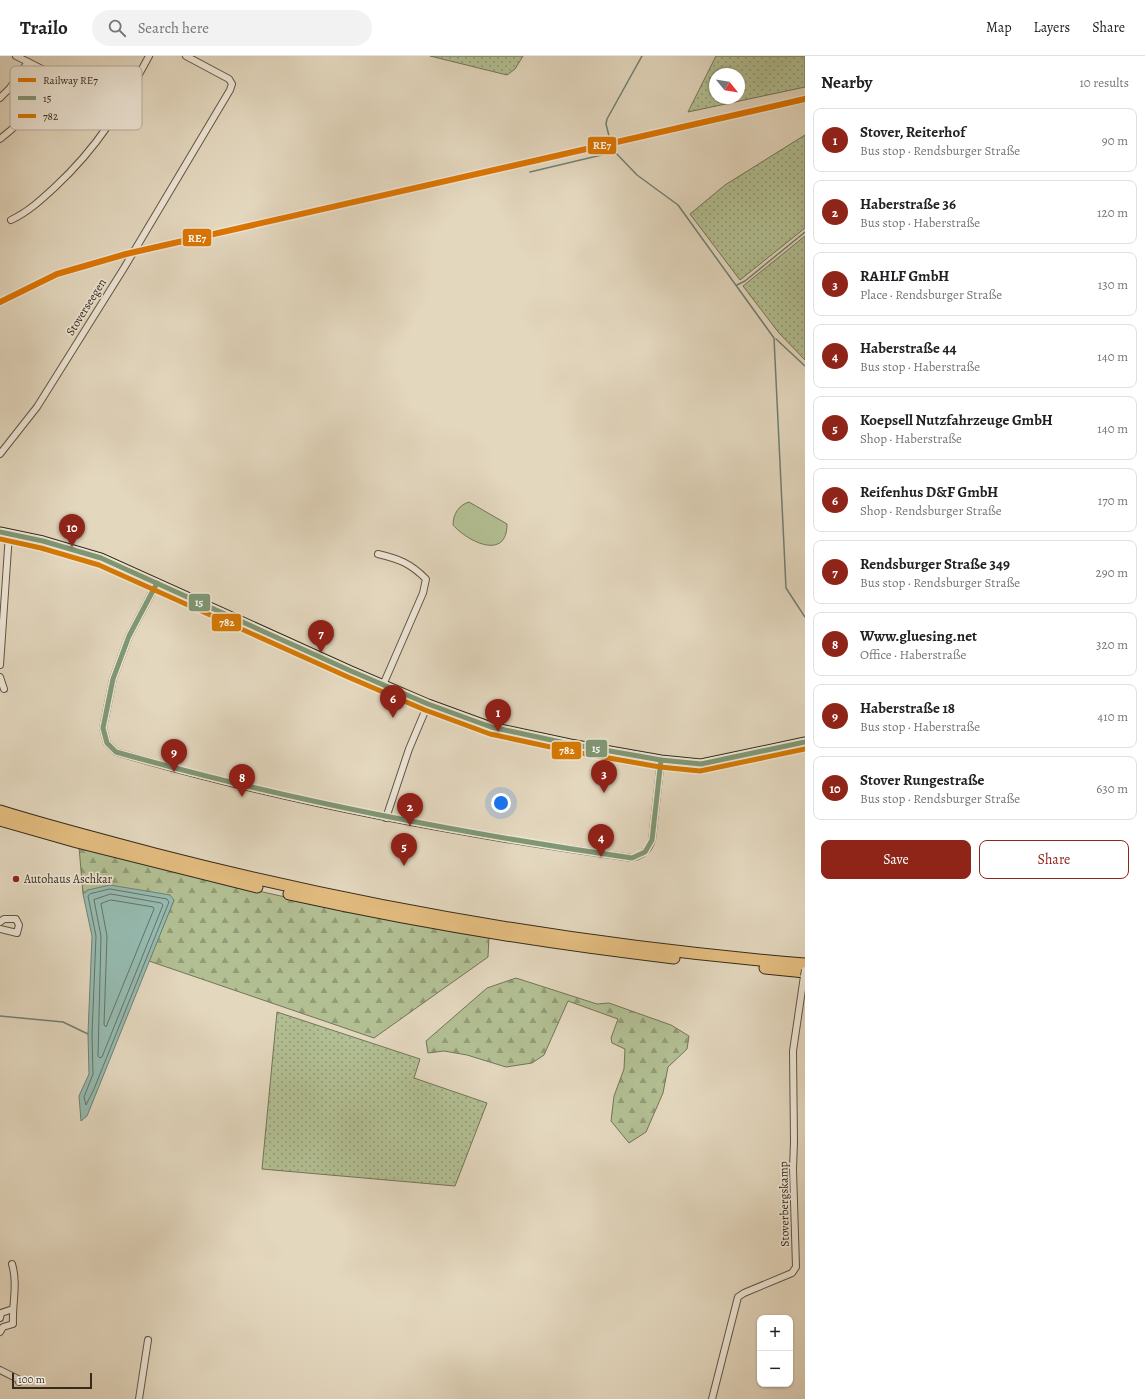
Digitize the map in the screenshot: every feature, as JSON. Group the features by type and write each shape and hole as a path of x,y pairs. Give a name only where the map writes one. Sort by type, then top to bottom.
{"highway":[{"path":"0,811 60,829 257,879 432,915 612,943 805,964"},
{"path":"0,820 77,842 220,878 338,905 421,921 611,951 805,973"}],"street":[{"path":"16,56 36,66"},
{"path":"142,69 149,56"},
{"name":"Stoverseegen","path":"0,454 25,424 124,268 232,84 229,79 186,56"},
{"path":"25,66 28,62"},
{"path":"0,98 10,88"},
{"path":"0,139 11,130"},
{"path":"11,220 25,214 68,175 88,154 106,130"},
{"path":"0,664 4,533 43,541 101,558 383,685 428,704 491,727 570,744 661,760 701,764 805,742"},
{"path":"378,554 400,559 416,569 426,579 420,599 383,685"},
{"path":"157,583 130,636 113,679 103,728 107,743 116,752 229,783 386,818 531,844 632,858 640,856 646,851 652,840 661,760"},
{"path":"0,677 4,689"},
{"path":"386,818 409,749 428,704"},
{"path":"0,922 4,919 16,919 19,925 17,932 0,929"},
{"name":"Stoverbergskamp","path":"712,1399 738,1297 744,1293 792,1273 796,1267 793,1169 793,1051 805,973"},
{"path":"1,1327 13,1324 16,1278 12,1264"},
{"path":"0,1318 1,1313 13,1309"},
{"path":"139,1399 148,1340"},
{"path":"0,1370 18,1379 19,1382"}],"green space":[{"path":"430,56 523,56 515,69 507,75"},
{"path":"716,56 805,56 805,87 745,100 745,68 710,68"},
{"path":"709,70 709,104 725,104 688,112"},
{"path":"805,135 805,228 740,280 690,214 725,185"},
{"path":"805,236 805,360 779,333 743,286"},
{"path":"469,502 507,524 505,535 501,542 494,545 486,545 477,542 453,525 457,510 465,503"},
{"path":"79,847 195,877 299,900 489,936 488,957 374,1038 149,961 174,900 88,890 83,894"},
{"path":"516,978 597,1004 609,1003 671,1025 689,1036 687,1049 668,1067 663,1093 646,1132 629,1143 611,1121 614,1096 624,1069 625,1049 612,1043 611,1038 618,1019 568,1001 544,1055 532,1063 506,1067 467,1055 444,1051 428,1053 426,1041 487,988"},
{"path":"277,1012 420,1059 414,1078 487,1103 455,1186 262,1169"}],"water":[{"path":"110,885 170,895 174,900 87,1116 81,1121 79,1096 89,1074 88,1034 92,936 83,894 88,890"}],"waterway":[{"path":"609,136 606,124 607,119 642,56"},
{"path":"612,146 614,151 637,175 678,205 774,338 786,588 805,617"},
{"path":"530,172 614,152"},
{"path":"737,285 745,281 805,232"},
{"path":"776,339 805,366"},
{"path":"0,1016 63,1022 88,1034"}],"rail line":[{"name":"RE7","path":"0,302 57,274 126,254 805,99"}],"transit line":[{"name":"15","path":"0,532 43,541 101,558 351,671 428,704 491,727 570,744 661,760 701,764 805,742"},
{"name":"782","path":"0,539 41,548 99,565 348,677 425,710 490,734 569,751 660,767 700,771 805,749"},
{"name":"15","path":"157,583 129,636 113,679 103,728 107,743 116,752 244,785 372,814 502,838 632,858 645,852 652,840 661,760"}],"place":[{"name":"Stover Rungestraße","path":"72,547"},
{"name":"Rendsburger Straße 349","path":"321,653"},
{"name":"Reifenhus D&F GmbH","path":"393,718"},
{"name":"Stover, Reiterhof","path":"498,732"},
{"name":"Haberstraße 18","path":"174,772"},
{"name":"RAHLF GmbH","path":"604,793"},
{"name":"Www.gluesing.net","path":"242,797"},
{"name":"Haberstraße 36","path":"410,826"},
{"name":"Haberstraße 44","path":"601,857"},
{"name":"Koepsell Nutzfahrzeuge GmbH","path":"404,866"},
{"name":"Autohaus Aschkar","path":"16,879"}]}
